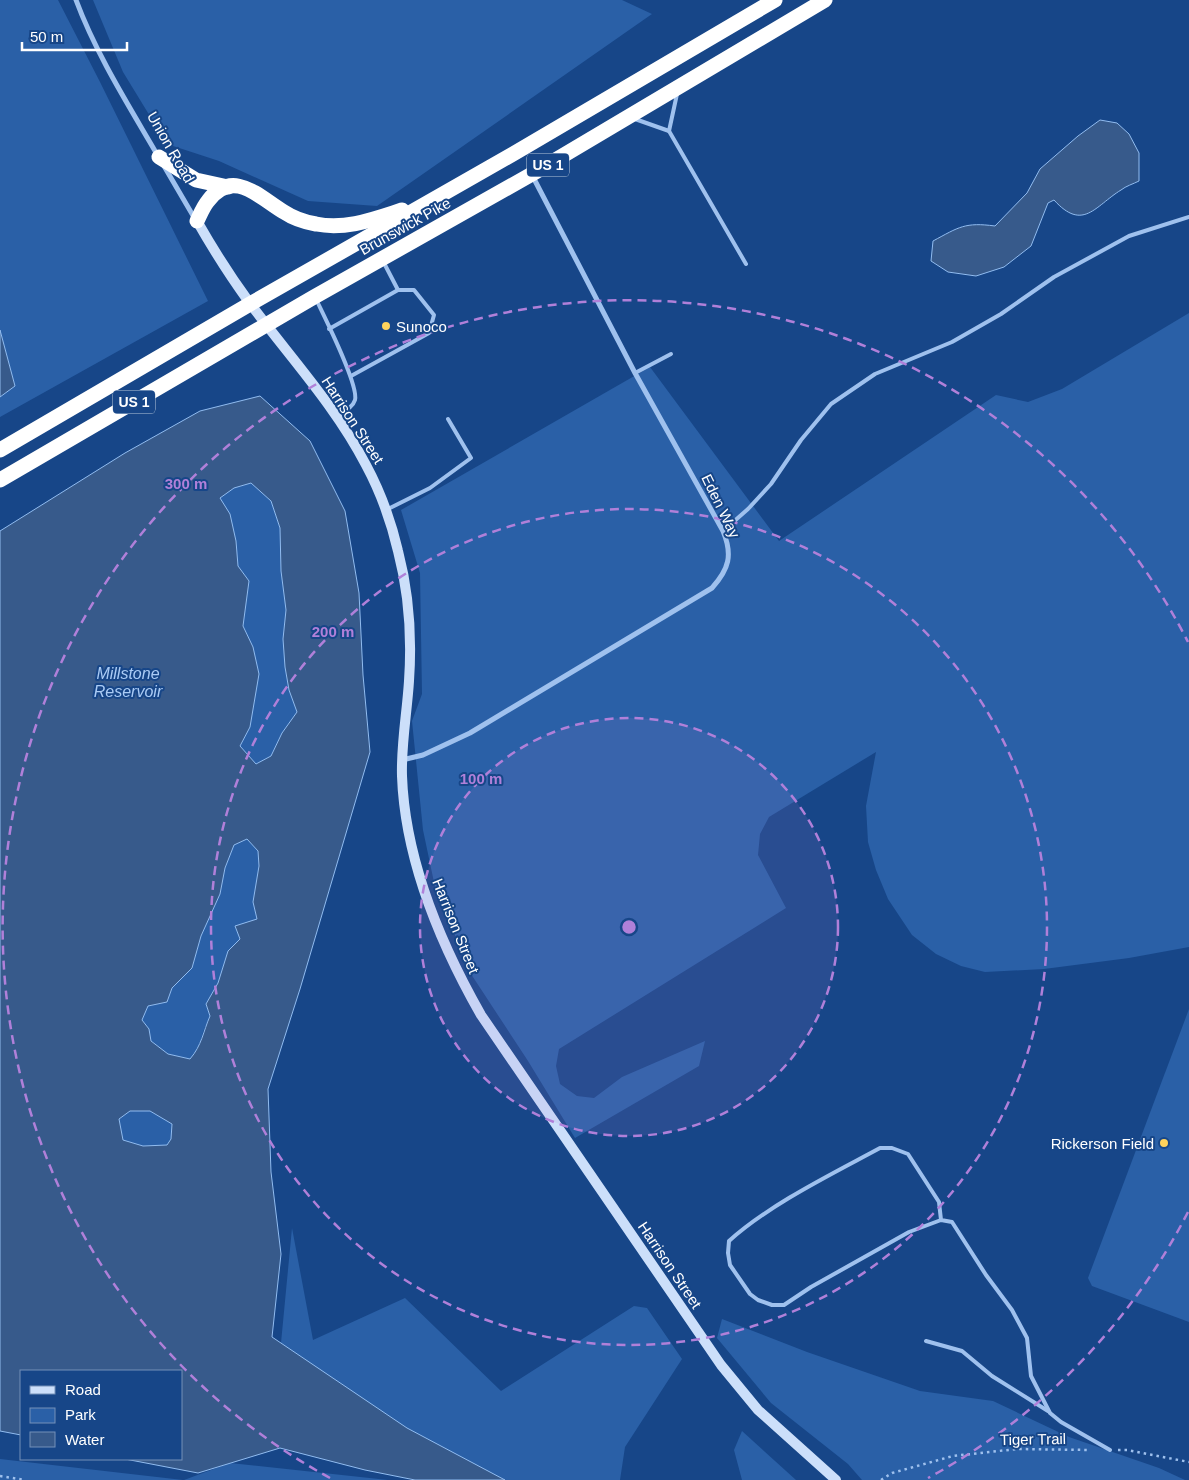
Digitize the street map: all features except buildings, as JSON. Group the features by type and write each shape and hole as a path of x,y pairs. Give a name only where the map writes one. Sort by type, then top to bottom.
{"highway":[{"name":"Brunswick Pike","path":"0,450 250,304 538,140 775,0"},
{"name":"Brunswick Pike","path":"0,480 314,297 532,174 825,0"},
{"path":"159,157 196,180 228,187"},
{"path":"197,221 208,202 216,193 228,187 236,186 250,189 284,213 295,218 312,224 331,226 368,221 436,198"}],"street":[{"name":"Union Road","path":"76,0 98,50 159,157 221,262 250,304"},
{"name":"Eden Way","path":"402,760 424,755 470,733 712,588 721,578 726,568 729,554 728,542 723,531 635,373 532,174"},
{"name":"Harrison Street","path":"250,304 336,416 367,466 386,510 403,571 408,614 410,661 402,760 403,793 408,827 426,895 457,971 481,1015 732,1380 771,1422 836,1480"}],"lane":[{"path":"669,131 678,87"},
{"path":"628,116 669,131 746,264"},
{"path":"723,531 748,509 771,484 801,440 832,404 875,374 952,342 1001,314 1054,277 1130,236 1189,217"},
{"path":"382,259 398,290"},
{"path":"329,329 398,290 414,290 434,315 428,333 351,376"},
{"path":"314,297 351,376 355,390 356,398 354,404 336,416"},
{"path":"635,373 671,354"},
{"path":"386,510 430,488 472,458 448,419"},
{"path":"941,1220 939,1202 908,1154 892,1148 880,1148 743,1228 729,1241 730,1265 750,1294 758,1300 772,1306 784,1304 909,1232 941,1220 952,1222 986,1275 1012,1310 1027,1338 1031,1376 1050,1413"},
{"path":"926,1341 962,1351 992,1376 1062,1422 1110,1450"}],"path":[{"name":"Tiger Trail","path":"881,1480 892,1474 953,1456 1017,1448 1127,1450 1189,1462"},
{"path":"0,1476 24,1480"}],"green space":[{"path":"0,0 58,0 208,301 0,417 0,397 15,386 0,330"},
{"path":"93,0 622,0 652,14 377,206 308,201 219,161 167,144 123,72"},
{"path":"1189,313 1189,947 1129,958 1044,969 985,972 961,966 936,954 912,935 888,899 876,870 868,842 866,806 876,752 769,817 760,834 758,855 786,908 559,1049 556,1066 560,1084 577,1096 594,1098 622,1077 705,1041 699,1066 575,1138 528,1061 471,974 435,887 423,830 412,721 422,694 420,573 401,510 650,367 779,541 996,395 1028,402 1062,389"},
{"path":"251,483 271,501 280,528 281,571 286,610 283,639 285,667 289,690 297,712 282,733 271,756 256,764 240,746 250,727 253,647 243,626 249,581 238,566 236,541 219,497 234,488"},
{"path":"247,839 258,851 259,866 253,902 257,919 241,939 228,951 218,983 206,1004 210,1016 199,1047 190,1059 168,1054 151,1041 149,1029 142,1020 148,1006 167,1002 172,988 192,968 201,936 220,894 225,868 234,845"},
{"name":"Rickerson Field","path":"1189,1009 1189,1322 1092,1286 1088,1278"},
{"path":"130,1111 150,1111 172,1124 171,1139 167,1145 143,1146 123,1140 119,1119"},
{"path":"292,1228 313,1340 405,1298 501,1391 634,1306 647,1308 682,1359 625,1447 620,1480 453,1480 281,1343"},
{"path":"722,1319 807,1352 920,1391 993,1401 1069,1437 1159,1468 1185,1480 862,1480 848,1464 771,1403 717,1338"},
{"path":"742,1431 796,1480 742,1480 734,1450"},
{"path":"0,1459 183,1480 0,1480"},
{"path":"230,1463 388,1480 184,1480"}],"water":[{"path":"1100,120 1117,123 1129,134 1139,153 1139,181 1112,196 1096,209 1081,215 1073,214 1064,209 1054,200 1048,203 1031,246 1004,267 976,276 948,272 931,261 933,241 949,232 969,225 995,226 1027,193 1040,169 1078,136"},
{"path":"0,330 15,386 0,397"},
{"name":"Millstone Reservoir","path":"260,396 310,441 345,511 359,593 363,675 370,752 300,989 268,1089 271,1172 281,1254 272,1337 407,1428 505,1480 415,1480 365,1470 280,1448 198,1473 130,1460 182,1460 182,1370 20,1370 20,1435 0,1431 0,531 125,453 200,411","holes":["251,483 271,501 280,528 281,571 286,610 283,639 285,667 289,690 297,712 282,733 271,756 256,764 240,746 250,727 259,674 253,647 243,626 249,581 238,566 236,541 230,514 220,498 234,488","247,839 258,851 259,866 253,902 257,919 235,926 240,939 228,951 218,983 206,1004 210,1016 194,1054 190,1059 168,1054 151,1041 149,1029 142,1020 148,1006 167,1002 172,988 192,968 201,936 220,894 225,868 234,845","130,1111 150,1111 172,1124 171,1139 167,1145 143,1146 123,1140 119,1119"]}],"place":[{"name":"Sunoco","path":"386,326"},
{"name":"Rickerson Field","path":"1164,1143"}]}
